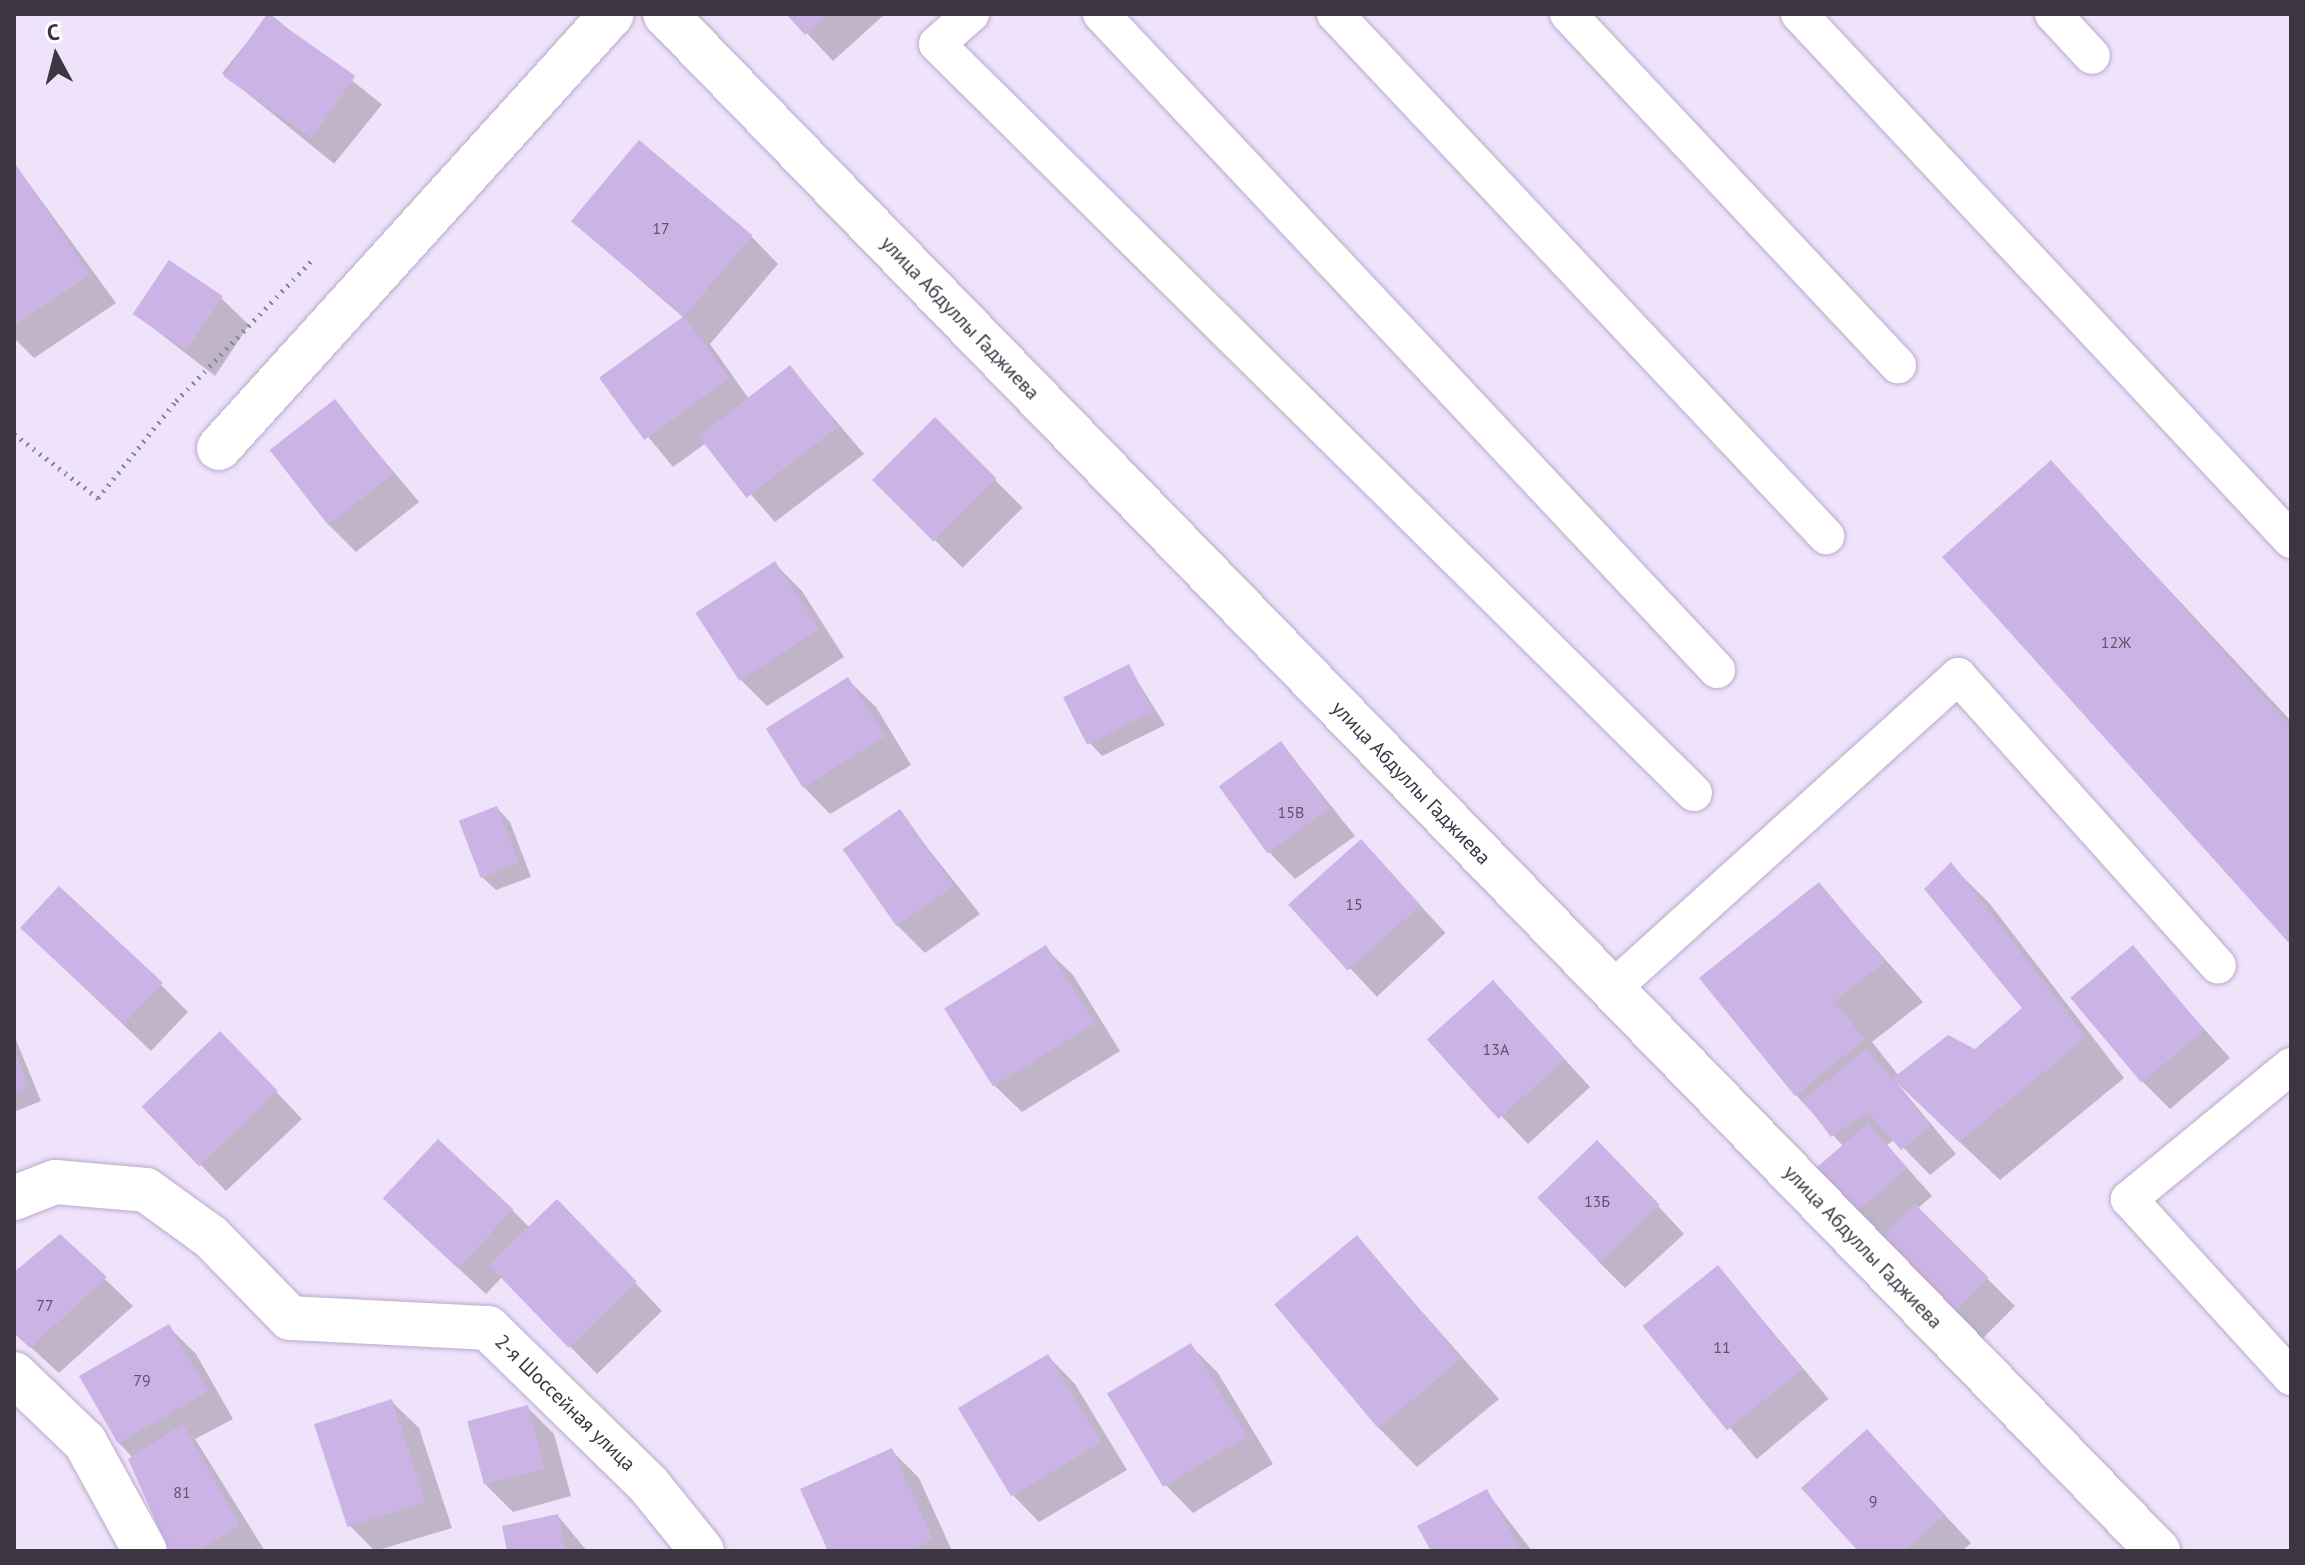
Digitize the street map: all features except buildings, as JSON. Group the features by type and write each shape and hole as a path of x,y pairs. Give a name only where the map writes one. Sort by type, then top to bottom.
{"street":[{"path":"219,448 612,14"},
{"name":"улица Абдуллы Гаджиева","path":"665,14 2158,1551"},
{"name":"2-я Шоссейная улица","path":"14,1198 55,1182 146,1190 211,1237 290,1318 488,1328 648,1484 702,1551"},
{"path":"14,1374 85,1442 145,1551"}],"lane":[{"path":"971,14 937,44 1694,793"},
{"path":"1101,14 1717,670"},
{"path":"1335,14 1826,536"},
{"path":"1568,14 1898,366"},
{"path":"1799,14 2291,540"},
{"path":"2053,14 2092,56"},
{"path":"1612,989 1958,676 2218,966"},
{"path":"2291,1066 2129,1199 2291,1377"}],"path":[{"path":"14,434 98,498 176,401"}]}
